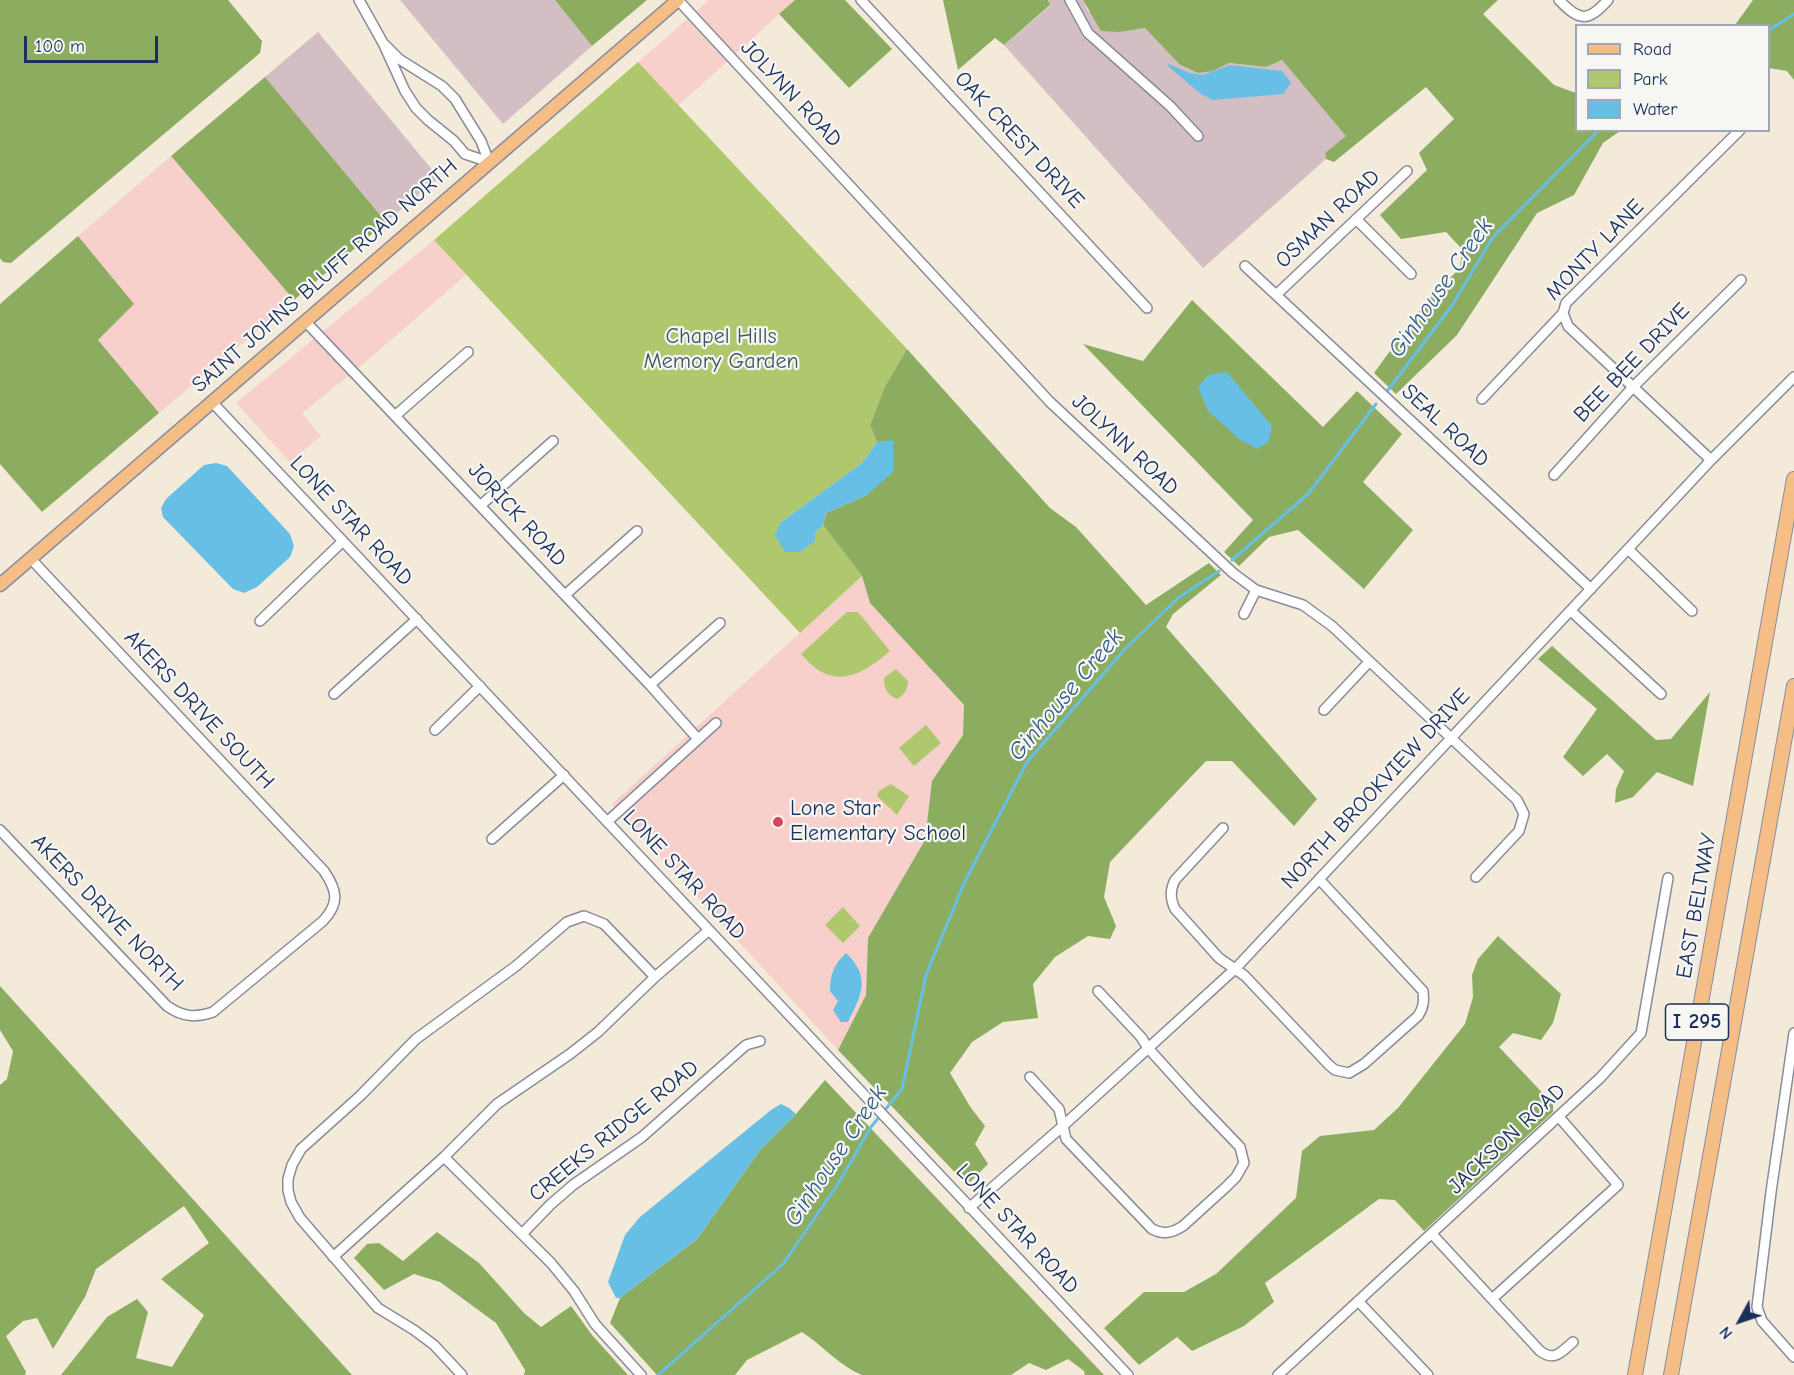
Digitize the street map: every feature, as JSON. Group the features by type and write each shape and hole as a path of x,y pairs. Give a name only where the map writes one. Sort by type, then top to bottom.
{"highway":[{"name":"EAST BELTWAY","path":"1635,1375 1794,479"},
{"name":"I 295","path":"1671,1375 1794,686"}],"main road":[{"name":"SAINT JOHNS BLUFF ROAD NORTH","path":"0,585 678,0"}],"street":[{"path":"359,0 416,108 454,141 465,154 489,162"},
{"name":"JOLYNN ROAD","path":"678,0 1050,402 1233,573 1257,590 1290,600 1313,611 1517,800 1524,814 1520,831 1476,877"},
{"name":"OAK CREST DRIVE","path":"861,0 1147,308"},
{"path":"1070,0 1088,33 1170,106 1198,136"},
{"path":"1559,0 1577,16 1585,18 1593,15 1608,0"},
{"path":"383,43 399,58 442,87 455,99 481,141 489,162"},
{"name":"MONTY LANE","path":"1482,399 1563,313 1566,303 1738,132"},
{"name":"OSMAN ROAD","path":"1276,295 1407,171"},
{"path":"1356,219 1411,273"},
{"name":"SEAL ROAD","path":"1245,266 1591,589"},
{"name":"BEE BEE DRIVE","path":"1554,475 1633,387 1741,280"},
{"path":"1563,313 1568,326 1711,460"},
{"name":"JORICK ROAD","path":"305,321 650,685 698,739"},
{"path":"396,415 468,352"},
{"name":"NORTH BROOKVIEW DRIVE","path":"969,1208 1236,968 1711,460 1794,377"},
{"name":"LONE STAR ROAD","path":"212,402 1128,1375"},
{"path":"481,506 553,441"},
{"path":"565,595 637,531"},
{"path":"260,621 343,541"},
{"path":"1628,549 1692,611"},
{"name":"AKERS DRIVE SOUTH","path":"31,559 324,872 334,892 332,910 323,921 213,1012 191,1017"},
{"path":"1244,614 1257,590"},
{"path":"1571,611 1661,694"},
{"path":"334,694 417,619"},
{"path":"650,685 720,623"},
{"path":"1324,710 1369,662"},
{"path":"435,730 480,686"},
{"path":"608,821 716,723"},
{"path":"492,839 564,775"},
{"path":"1223,828 1175,880 1171,888 1171,901 1182,917 1220,958 1227,965 1236,968 1335,1070 1349,1072 1364,1064 1418,1016 1424,1002 1423,991 1319,879"},
{"name":"AKERS DRIVE NORTH","path":"0,830 167,1006 191,1017"},
{"name":"JACKSON ROAD","path":"1278,1375 1559,1117 1600,1078 1641,1033 1668,878"},
{"path":"462,1375 434,1345 378,1308 300,1218 291,1202 288,1190 292,1165 301,1149 372,1085 416,1039 516,966 567,922 585,916 604,924 655,977"},
{"path":"333,1257 444,1157 497,1104 598,1032 655,977 708,931"},
{"path":"1030,1077 1059,1108 1066,1139 1152,1229 1159,1233 1175,1231 1182,1226 1226,1187 1241,1169 1244,1163 1240,1147 1098,991"},
{"path":"1794,1038 1757,1297 1757,1307 1762,1321 1794,1357"},
{"name":"CREEKS RIDGE ROAD","path":"522,1234 573,1185 642,1137 746,1045 760,1041"},
{"path":"1492,1299 1618,1185 1559,1117"},
{"path":"444,1157 551,1263 595,1324 641,1375"},
{"path":"1432,1234 1540,1351 1547,1356 1559,1354 1573,1342"},
{"path":"1358,1301 1428,1375"}],"shaded area":[{"path":"400,0 555,0 592,46 503,124"},
{"path":"709,0 795,0 678,106 638,62"},
{"path":"1048,0 1083,0 1088,11 1120,32 1145,28 1179,64 1213,71 1229,63 1266,67 1282,60 1347,136 1325,153 1326,159 1203,268 1004,45 1050,6"},
{"path":"318,32 439,178 386,222 265,77"},
{"path":"171,156 294,300 159,413 98,340 133,304 78,236"},
{"path":"434,240 466,275 362,365 302,413 321,436 290,462 236,403"},
{"name":"Lone Star Elementary School","path":"862,576 870,603 964,705 963,735 932,781 925,840 868,938 866,995 838,1050 612,804"}],"green space":[{"path":"0,0 228,0 262,41 260,53 11,263 3,262 0,258"},
{"path":"555,0 647,0 592,46"},
{"path":"795,0 845,0 892,49 849,88 779,14"},
{"path":"943,0 1048,0 1050,5 1004,45 995,38 958,70"},
{"path":"1083,0 1498,0 1483,14 1554,85 1575,93 1575,132 1619,132 1603,143 1574,195 1537,213 1457,335 1396,394 1374,373 1425,303 1460,268 1462,249 1446,232 1401,239 1380,215 1427,170 1419,153 1454,119 1426,87 1334,162 1326,159 1325,153 1346,136 1282,60 1266,67 1229,63 1213,71 1198,73 1179,64 1145,28 1120,32 1101,31"},
{"path":"1753,0 1794,0 1794,80 1787,71 1770,68 1770,24 1736,24"},
{"name":"Chapel Hills Memory Garden","path":"638,62 907,349 885,386 870,425 877,442 862,463 781,522 815,533 823,525 862,576 800,633 434,240"},
{"path":"265,77 386,222 294,300 171,156"},
{"path":"78,236 134,304 98,340 159,413 42,512 0,464 0,304"},
{"path":"1192,300 1323,427 1357,391 1402,434 1363,482 1413,530 1364,589 1298,530 1269,537 1239,566 1224,552 1253,520 1083,344 1143,361"},
{"path":"907,349 1050,508 1076,527 1146,605 1209,563 1221,575 1173,614 1166,627 1317,799 1294,826 1232,761 1206,761 1110,862 1104,897 1116,926 1110,939 1088,936 1055,957 1033,984 1038,1018 1003,1022 972,1042 950,1073 985,1126 975,1144 988,1164 967,1185 838,1050 866,995 868,938 925,840 932,781 963,735 964,705 870,603 862,576 823,525 826,513 867,495 893,441 877,442 870,425 885,386"},
{"path":"847,612 858,612 890,651 874,664 857,673 838,677 828,675 816,668 801,654"},
{"path":"1552,646 1656,740 1671,739 1710,692 1693,786 1657,772 1633,797 1615,803 1616,789 1624,771 1607,754 1583,776 1563,757 1597,709 1538,659"},
{"path":"896,669 908,681 905,692 897,699 887,691 884,678"},
{"path":"926,725 941,743 914,766 899,748"},
{"path":"891,784 909,796 897,815 877,796 879,791"},
{"path":"843,907 860,926 843,943 825,925"},
{"path":"1498,936 1561,994 1553,1023 1541,1040 1513,1033 1499,1047 1553,1104 1553,1112 1424,1231 1395,1200 1379,1199 1265,1283 1274,1302 1244,1326 1192,1351 1177,1337 1139,1365 1104,1328 1144,1292 1184,1292 1216,1274 1296,1198 1302,1151 1320,1136 1374,1130 1398,1108 1465,1024 1473,997 1472,975 1478,959"},
{"path":"0,986 352,1375 61,1375 107,1317 137,1299 148,1312 136,1358 172,1367 204,1315 161,1279 209,1243 184,1206 96,1269 85,1297 53,1349 37,1318 23,1321 6,1336 26,1372 25,1375 0,1375 0,1085 7,1079 13,1051 0,1030"},
{"path":"825,1080 1104,1375 1085,1375 1084,1371 1068,1359 1046,1370 1029,1363 1011,1375 862,1375 846,1366 802,1332 747,1360 735,1375 657,1375 610,1323 620,1298 697,1239 760,1150 796,1114"},
{"path":"437,1232 479,1263 524,1313 541,1327 571,1306 592,1335 628,1375 524,1375 525,1370 496,1323 440,1282 414,1274 384,1290 354,1258 367,1244 379,1243 403,1261"}],"water":[{"path":"1168,64 1190,73 1203,75 1230,65 1282,71 1291,83 1283,94 1213,100 1201,94"},
{"path":"1227,372 1272,426 1269,441 1258,449 1239,439 1208,411 1198,387 1208,375"},
{"path":"893,440 893,472 867,495 826,513 823,525 815,533 815,541 800,552 785,552 775,535 781,522 862,463 877,442"},
{"path":"216,463 227,466 290,534 294,546 290,557 257,587 244,593 233,589 163,517 161,508 166,499 204,465"},
{"path":"846,953 859,970 862,986 848,1022 841,1022 833,1010 838,1001 830,991 830,985 838,961"},
{"path":"781,1104 796,1114 760,1150 697,1239 620,1298 616,1298 608,1282 625,1235 640,1217"}],"waterway":[{"name":"Ginhouse Creek","path":"1770,30 1794,14"},
{"name":"Ginhouse Creek","path":"1388,390 1453,304 1493,237 1597,132"},
{"name":"Ginhouse Creek","path":"1232,560 1308,494 1376,404"},
{"name":"Ginhouse Creek","path":"658,1375 783,1264 838,1184 871,1127 902,1089 926,975 965,881 1027,762 1125,649 1178,598 1219,571"}],"place":[{"name":"Lone Star Elementary School","path":"778,822"}]}
